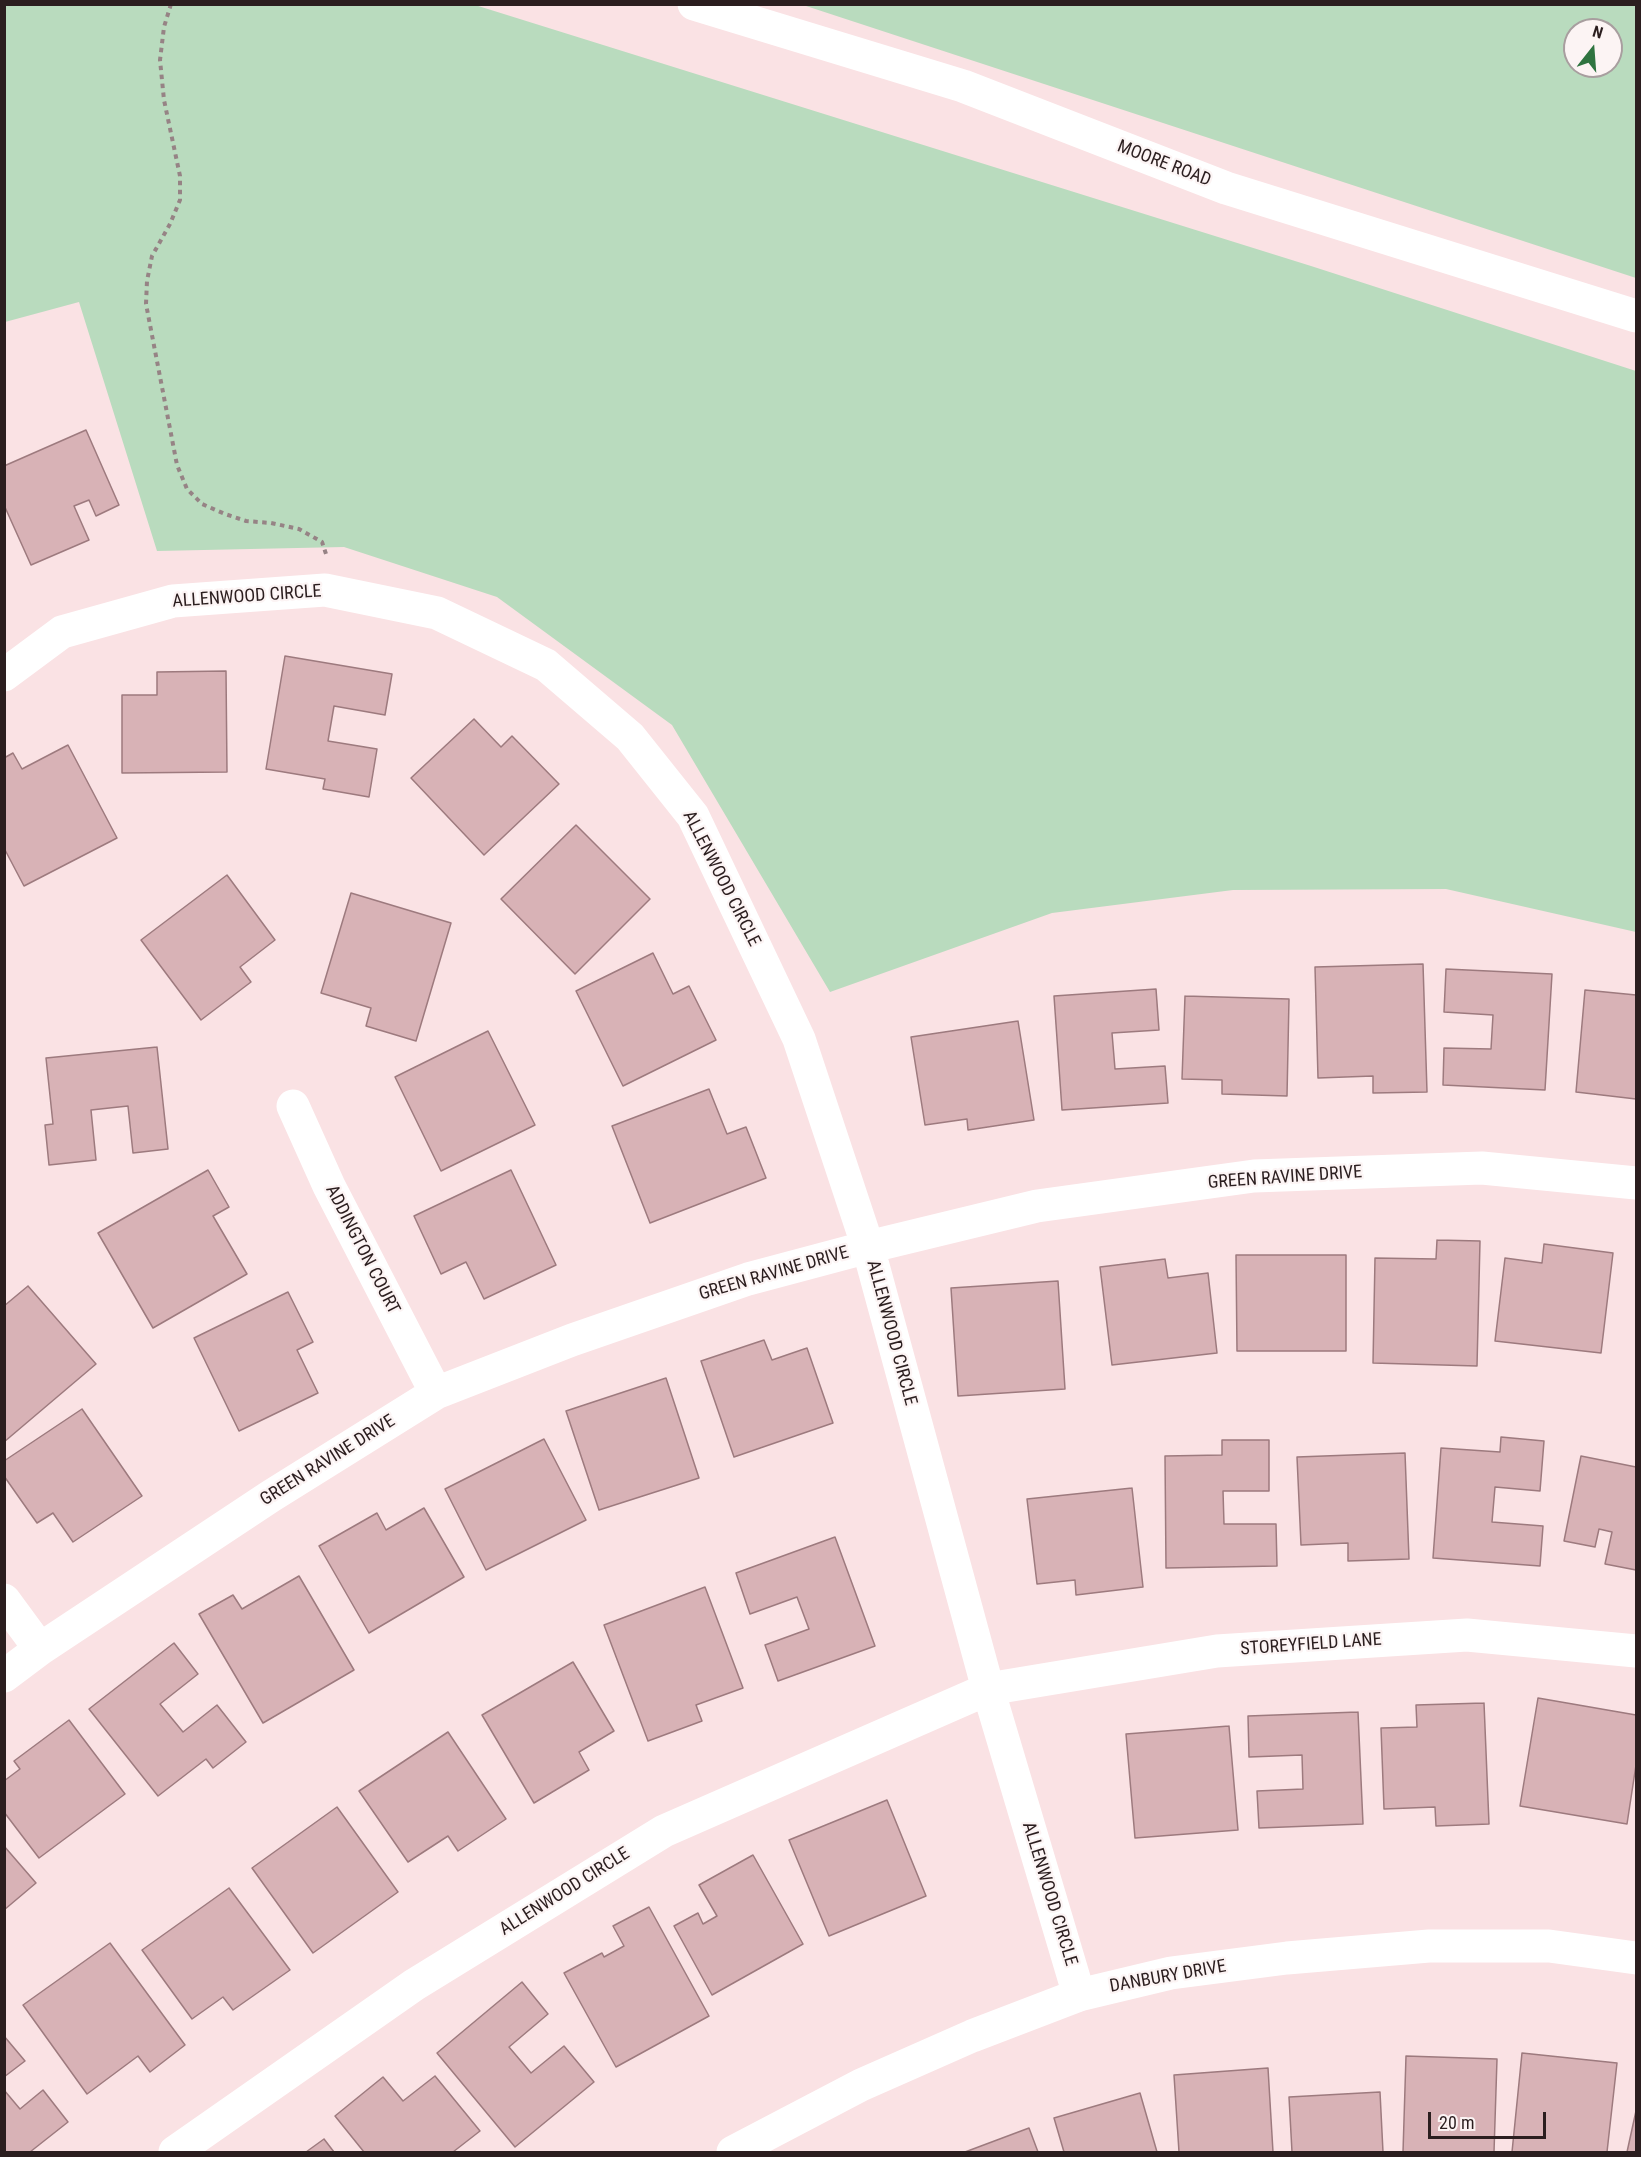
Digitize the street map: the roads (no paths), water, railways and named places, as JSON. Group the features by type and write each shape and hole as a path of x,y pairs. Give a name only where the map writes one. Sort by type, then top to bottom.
{"street":[{"name":"MOORE ROAD","path":"694,4 963,86 1226,188 1636,316"},
{"name":"ALLENWOOD CIRCLE","path":"4,675 62,632 173,601 325,590 437,613 546,665 630,736 693,816 794,1028 868,1247 988,1689 1079,1995"},
{"name":"ADDINGTON COURT","path":"293,1106 329,1186 436,1393"},
{"name":"GREEN RAVINE DRIVE","path":"4,1676 39,1649 271,1496 436,1393 572,1340 748,1279 1037,1206 1254,1176 1482,1168 1636,1184"},
{"path":"4,1600 39,1649"},
{"name":"STOREYFIELD LANE","path":"988,1689 1217,1651 1467,1635 1636,1651"},
{"name":"ALLENWOOD CIRCLE","path":"175,2152 414,1985 664,1831 988,1689"},
{"name":"DANBURY DRIVE","path":"733,2152 861,2085 972,2036 1079,1995 1172,1973 1287,1958 1429,1946 1549,1946 1636,1958"}]}
